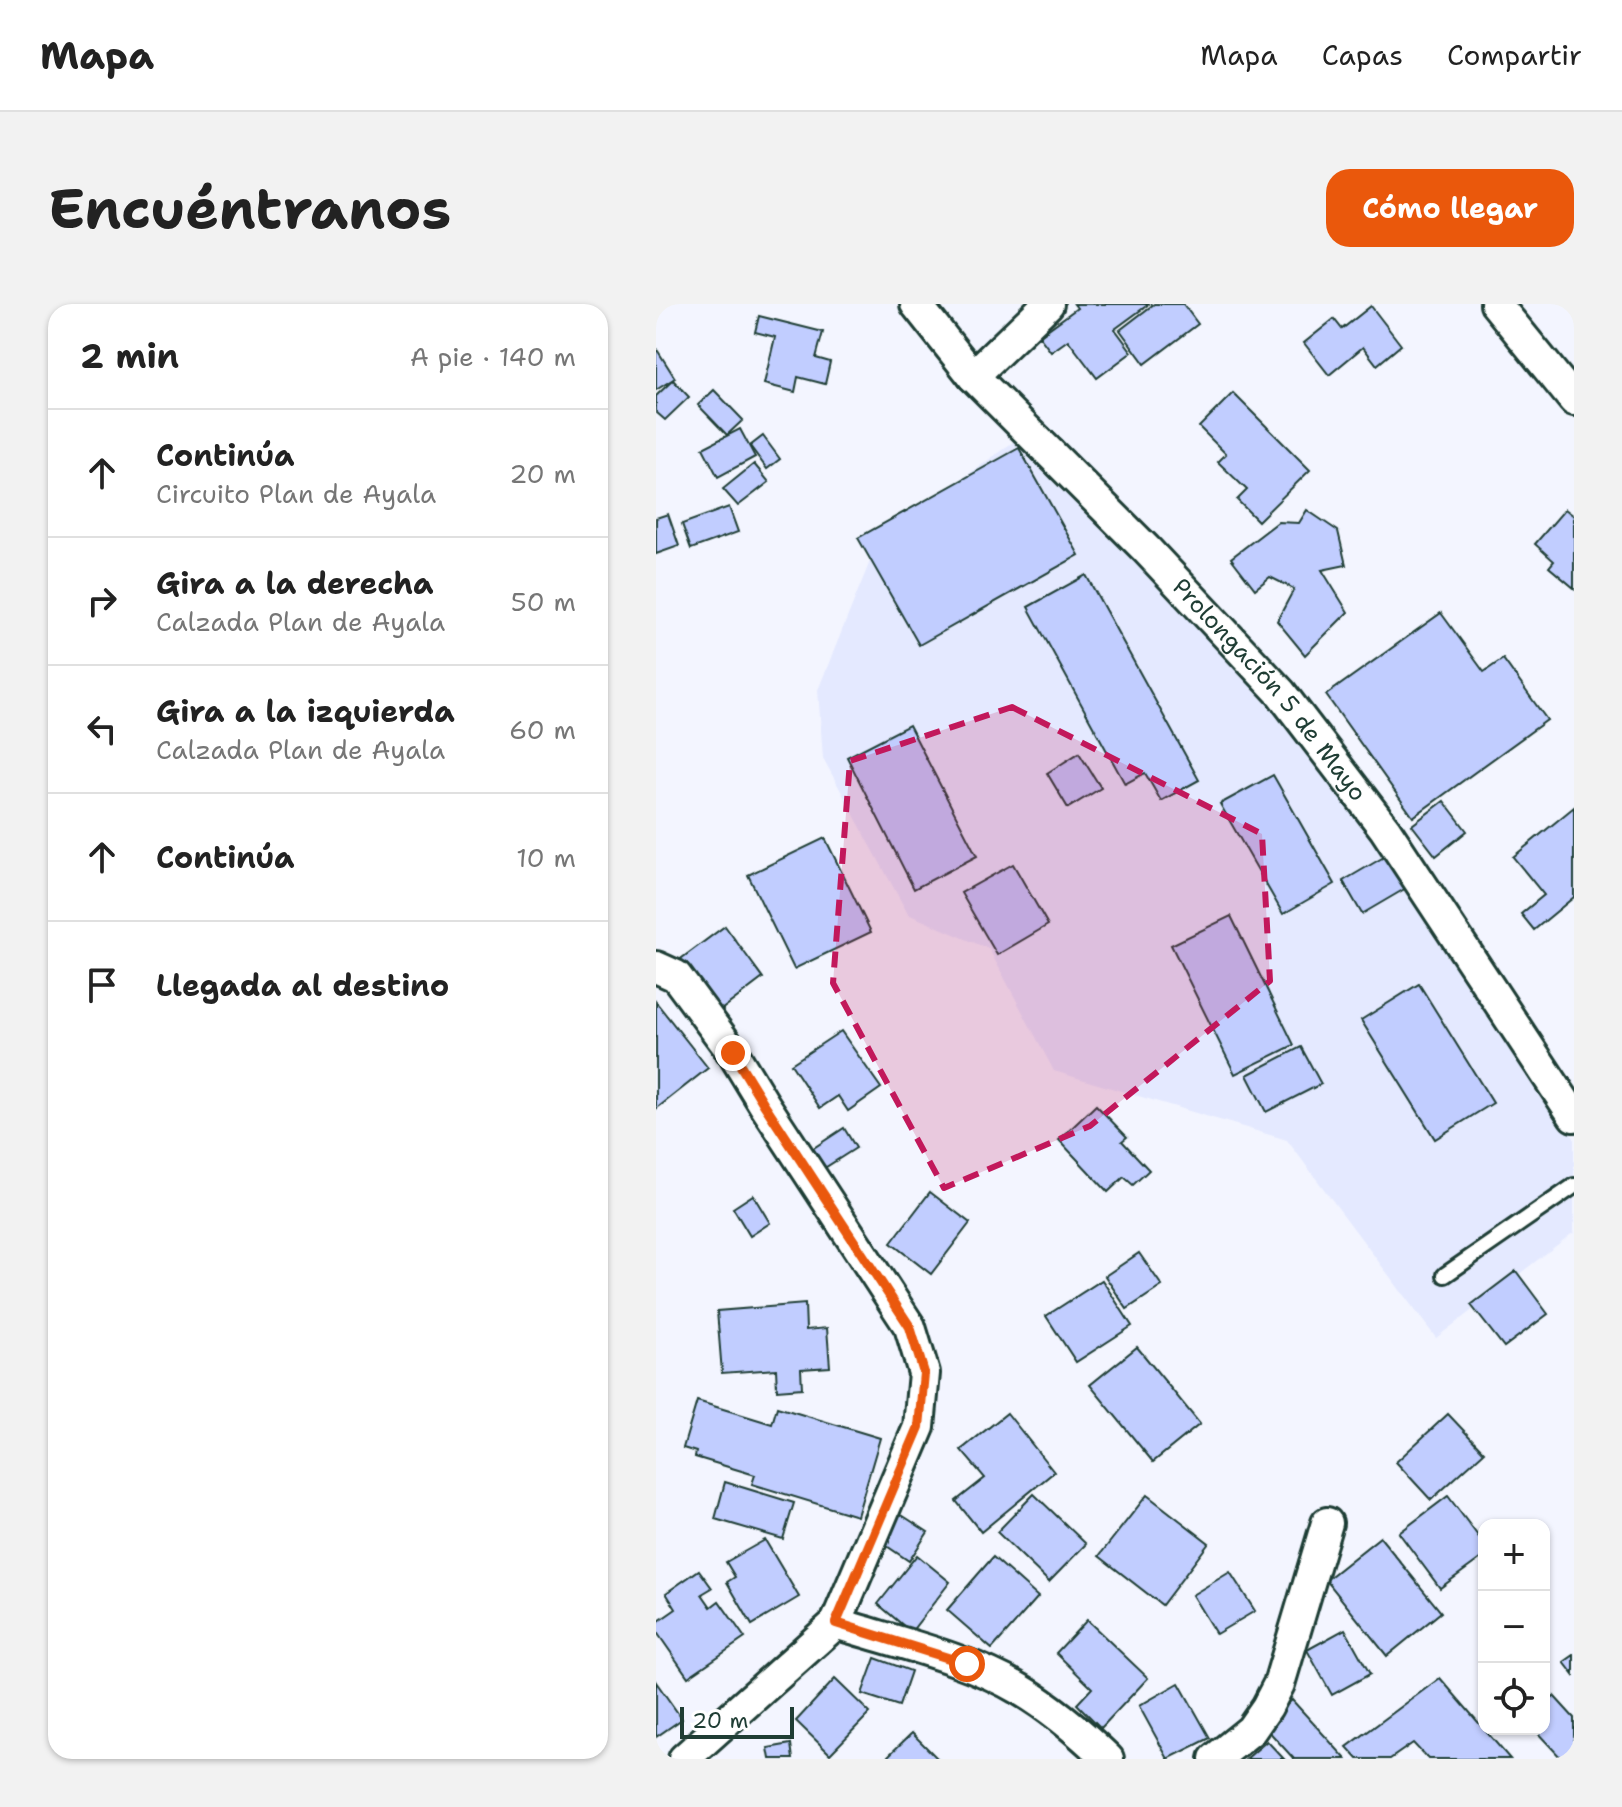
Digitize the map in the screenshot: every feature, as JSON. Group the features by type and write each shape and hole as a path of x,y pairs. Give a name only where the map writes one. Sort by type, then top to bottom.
{"street":[{"name":"Prolongación 5 de Mayo","path":"916,304 973,376 1146,549 1281,693 1385,829 1574,1116"},
{"path":"973,376 1048,304"},
{"path":"1496,304 1574,400"},
{"path":"656,967 676,976 733,1053 910,1327 924,1373 919,1427 836,1623 684,1759"},
{"path":"1215,1759 1251,1730 1279,1684 1327,1523"},
{"path":"836,1623 967,1664 1020,1689 1076,1728 1108,1759"}],"lane":[{"path":"1445,1275 1574,1186"}],"highlighted area":[{"path":"1012,707 1262,834 1270,981 1090,1126 944,1188 833,983 850,761"}],"shaded area":[{"path":"1020,437 1289,721 1380,841 1574,1138 1574,1232 1436,1338 1287,1140 1054,1071 989,949 908,914 823,758 818,690 879,539"}],"building":[{"path":"1074,304 1149,304 1115,329 1132,352 1097,378 1068,340 1051,352 1039,336 1077,308"},
{"path":"1154,304 1183,304 1198,324 1145,364 1120,330"},
{"path":"1371,306 1401,345 1377,365 1363,347 1329,375 1304,343 1334,319 1342,329"},
{"path":"759,316 823,332 816,358 830,362 825,384 798,377 795,392 764,384 775,337 755,332"},
{"path":"656,348 675,378 656,390"},
{"path":"673,380 689,397 665,420 656,412 656,396"},
{"path":"714,390 743,420 727,435 698,405"},
{"path":"1233,393 1310,470 1258,521 1237,500 1247,490 1218,462 1226,454 1199,427"},
{"path":"740,429 755,457 718,477 703,448"},
{"path":"763,436 780,459 767,469 750,446"},
{"path":"1019,448 1079,555 919,645 858,538"},
{"path":"754,464 769,482 738,506 723,489"},
{"path":"729,507 738,532 691,549 682,524"},
{"path":"1565,509 1574,516 1574,588 1549,567 1554,561 1535,544"},
{"path":"1307,510 1338,531 1346,565 1322,570 1348,612 1305,655 1277,621 1294,589 1270,577 1255,589 1231,558 1278,522 1299,523"},
{"path":"668,514 679,546 656,554 656,518"},
{"path":"1086,575 1199,780 1161,801 1145,773 1125,784 1028,607"},
{"path":"1441,613 1484,672 1503,659 1547,720 1413,817 1326,695"},
{"path":"909,725 977,856 914,889 847,757"},
{"path":"1079,753 1101,788 1068,808 1047,773"},
{"path":"1273,775 1335,884 1283,914 1220,804"},
{"path":"1444,801 1467,831 1436,856 1412,825"},
{"path":"1574,807 1574,897 1534,930 1521,914 1544,895 1513,857"},
{"path":"825,838 871,932 794,969 748,875"},
{"path":"1389,854 1408,887 1362,914 1343,881"},
{"path":"1013,864 1048,925 997,955 961,893"},
{"path":"1231,916 1294,1045 1235,1074 1171,945"},
{"path":"725,926 763,978 713,1016 674,964"},
{"path":"1419,984 1493,1103 1435,1139 1361,1020"},
{"path":"656,1002 708,1068 656,1109"},
{"path":"841,1031 881,1088 848,1111 838,1096 820,1108 791,1064"},
{"path":"1301,1047 1321,1084 1266,1112 1247,1075"},
{"path":"1096,1105 1127,1137 1122,1141 1149,1170 1133,1185 1124,1177 1108,1192 1059,1140"},
{"path":"844,1128 856,1148 815,1174 803,1155"},
{"path":"930,1192 970,1223 931,1274 891,1243"},
{"path":"753,1195 770,1223 750,1236 733,1208"},
{"path":"1139,1253 1162,1286 1127,1309 1105,1276"},
{"path":"1516,1271 1548,1314 1504,1347 1471,1305"},
{"path":"1102,1280 1132,1326 1076,1362 1046,1316"},
{"path":"805,1304 806,1330 827,1328 830,1367 801,1369 802,1388 777,1390 776,1369 722,1373 717,1311"},
{"path":"1137,1347 1200,1424 1153,1462 1090,1385"},
{"path":"697,1401 772,1424 777,1407 880,1438 857,1516 752,1484 755,1475 695,1457 696,1452 683,1448"},
{"path":"1007,1413 1054,1472 981,1532 956,1501 985,1478 961,1450"},
{"path":"1448,1414 1484,1452 1431,1500 1396,1462"},
{"path":"725,1482 794,1503 783,1539 715,1519"},
{"path":"1034,1494 1086,1544 1049,1582 997,1532"},
{"path":"1147,1495 1209,1543 1162,1605 1099,1556"},
{"path":"1448,1496 1478,1536 1478,1560 1440,1588 1399,1533"},
{"path":"894,1510 928,1532 909,1561 875,1538"},
{"path":"1380,1537 1441,1612 1387,1656 1326,1580"},
{"path":"765,1540 799,1597 752,1625 727,1582 735,1577 726,1562"},
{"path":"917,1555 950,1582 911,1632 878,1604"},
{"path":"993,1557 1038,1597 992,1649 947,1610"},
{"path":"699,1570 712,1588 702,1594 711,1607 719,1601 745,1638 688,1677 656,1631 656,1623 676,1609 666,1593"},
{"path":"1230,1572 1255,1611 1216,1634 1192,1595"},
{"path":"1087,1620 1148,1678 1101,1728 1077,1704 1092,1688 1056,1653"},
{"path":"1345,1629 1370,1674 1332,1695 1307,1650"},
{"path":"1574,1655 1574,1675 1564,1662"},
{"path":"875,1658 911,1671 899,1706 862,1694"},
{"path":"1440,1678 1478,1722 1478,1735 1489,1735 1510,1759 1428,1759 1413,1743 1390,1759 1358,1759 1347,1747"},
{"path":"835,1679 870,1713 830,1754 796,1721"},
{"path":"656,1682 682,1719 656,1737"},
{"path":"1179,1683 1210,1738 1168,1759 1139,1706"},
{"path":"1554,1696 1574,1718 1574,1759 1562,1759 1540,1735 1550,1735 1550,1700"},
{"path":"1292,1700 1346,1759 1294,1759 1264,1726"},
{"path":"912,1733 938,1759 891,1759 888,1756"},
{"path":"1267,1741 1284,1759 1246,1759"},
{"path":"791,1744 793,1759 770,1759 768,1748"}],"route":[{"path":"733,1053 910,1327 924,1373 919,1427 836,1623 967,1664"}]}
